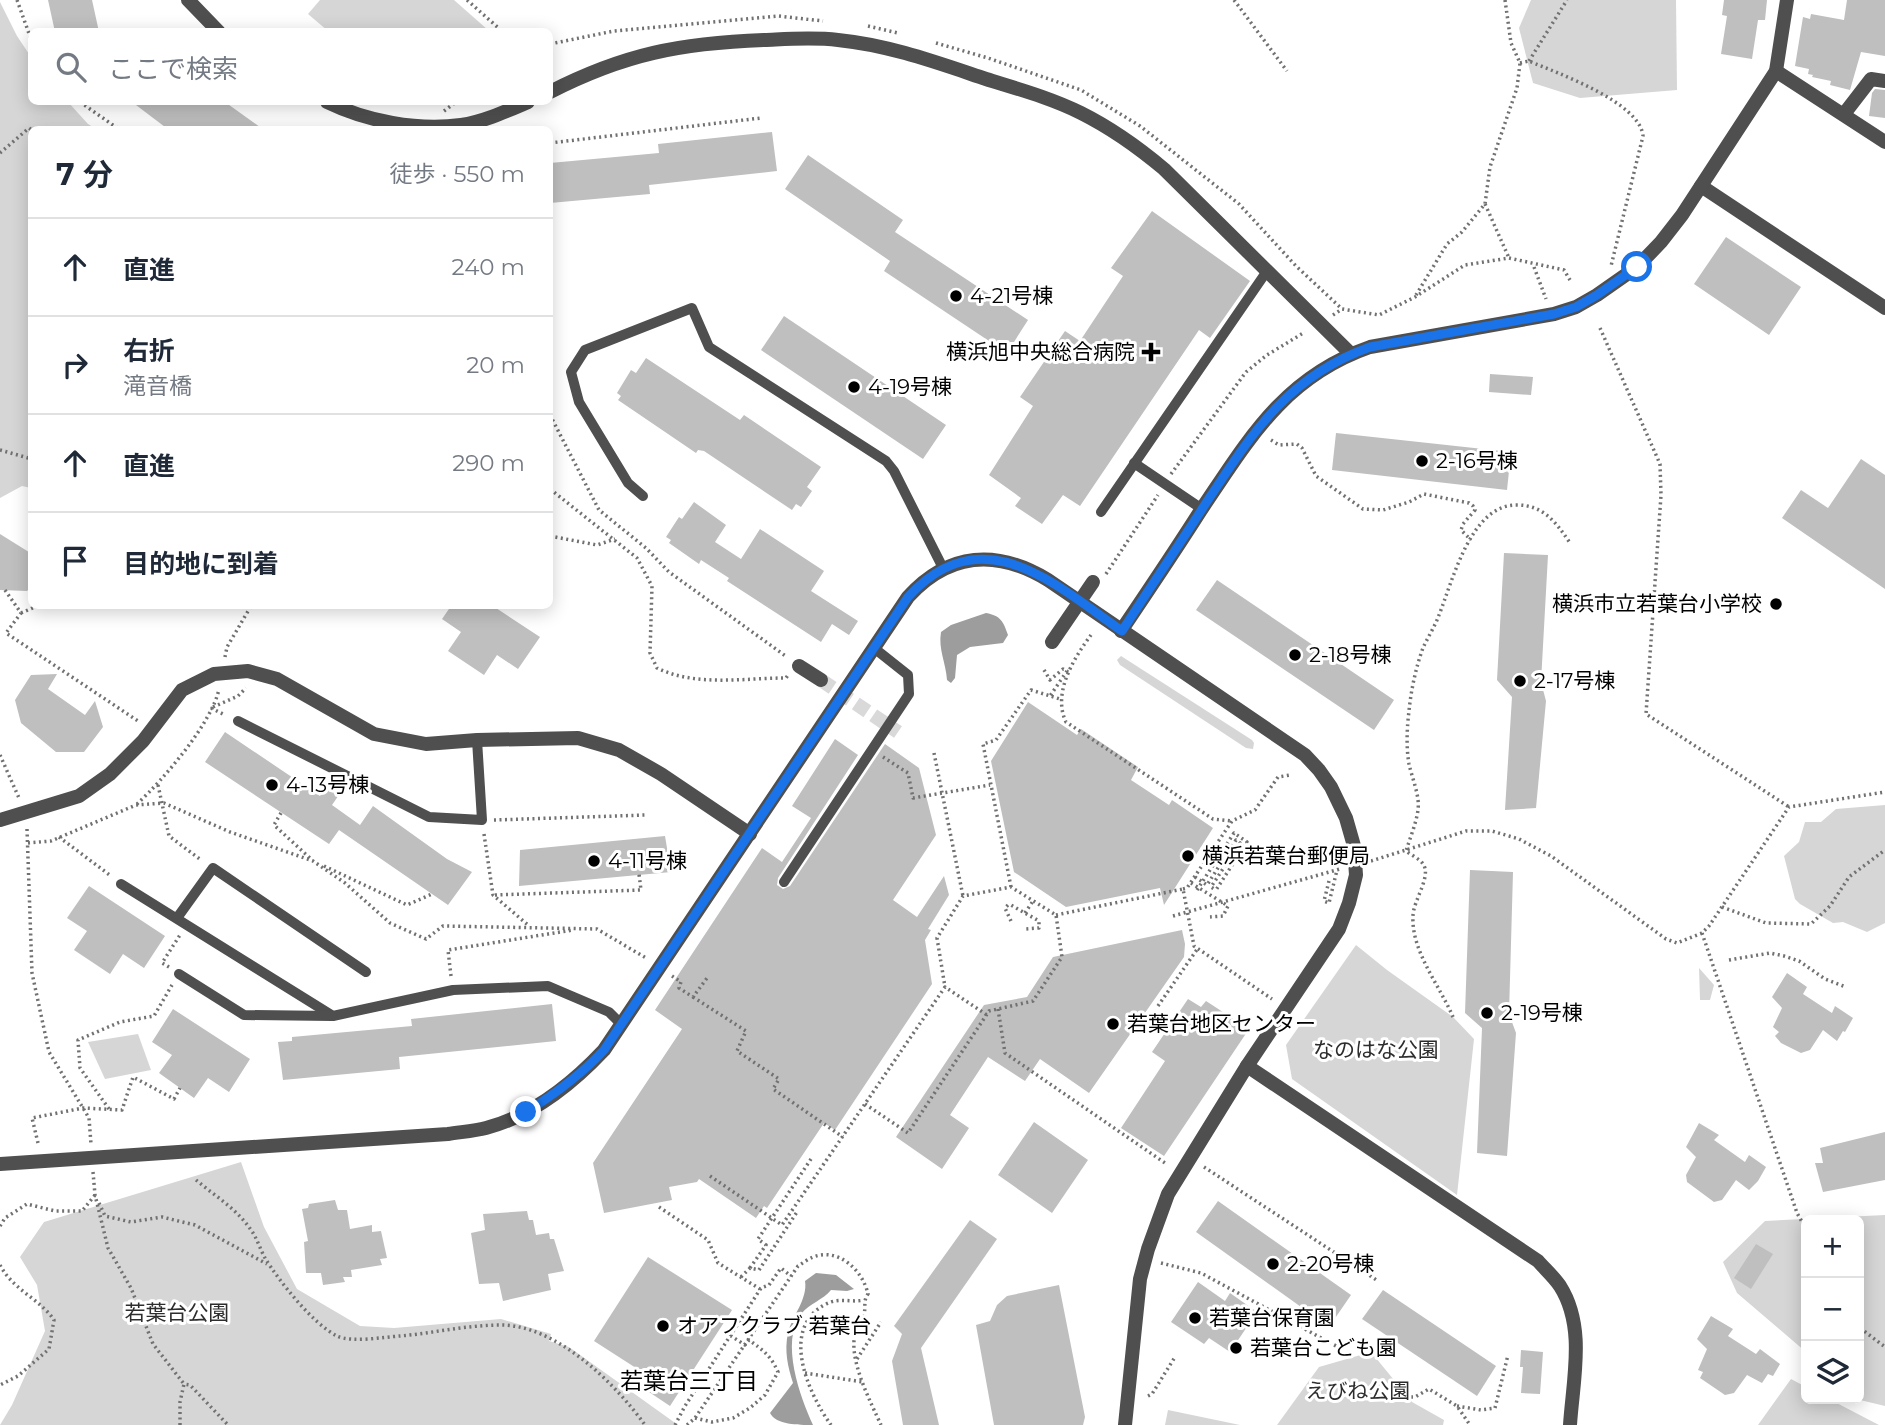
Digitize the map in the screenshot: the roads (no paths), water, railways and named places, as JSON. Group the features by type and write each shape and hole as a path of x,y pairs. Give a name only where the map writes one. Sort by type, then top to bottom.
{"street":[{"path":"188,0 215,28"},
{"path":"1122,631 1248,441 1275,407 1299,386 1351,354 1394,342 1545,316 1576,307 1610,288 1637,267 1661,242 1701,186 1776,71 1787,0"},
{"path":"553,91 613,63 666,49 731,41 806,38 838,40 925,58 1082,113 1139,149 1164,169 1351,354"},
{"path":"1776,71 1885,142"},
{"path":"1844,114 1871,79 1885,81"},
{"path":"335,105 363,116 420,125 461,125 520,105"},
{"path":"1701,186 1885,308"},
{"path":"0,1164 448,1134 486,1128 526,1112 562,1089 604,1050 908,597 943,568 984,559 1006,561 1028,568 1305,755 1320,770 1331,788 1346,818 1354,846 1356,875 1339,929 1247,1066 1168,1194 1140,1279 1125,1425"},
{"path":"1052,642 1093,582"},
{"path":"799,666 821,680"},
{"path":"0,820 79,796 110,774 151,730 182,690 214,674 248,671 277,679 374,734 426,744 578,738 619,750 661,774 750,834"},
{"path":"1247,1066 1538,1261 1560,1285 1571,1308 1577,1334 1570,1425"}],"lane":[{"path":"1101,512 1267,271"},
{"path":"643,496 628,483 579,402 571,372 585,350 692,307 709,347 886,461 894,471 943,568"},
{"path":"1134,463 1202,509"},
{"path":"784,882 909,694 908,675 874,648"},
{"path":"238,721 429,817 482,820 477,740"},
{"path":"177,918 213,868 366,972"},
{"path":"121,884 333,1016"},
{"path":"179,974 244,1014 333,1016 453,990 548,986 609,1012 622,1025"}],"tunnel":[{"path":"821,680 898,732"}],"place":[{"name":"4-21号棟","path":"956,296"},
{"name":"横浜旭中央総合病院","path":"1151,352"},
{"name":"4-19号棟","path":"854,387"},
{"name":"2-16号棟","path":"1422,461"},
{"name":"横浜市立若葉台小学校","path":"1776,604"},
{"name":"2-18号棟","path":"1295,655"},
{"name":"2-17号棟","path":"1520,681"},
{"name":"4-13号棟","path":"272,785"},
{"name":"横浜若葉台郵便局","path":"1188,856"},
{"name":"4-11号棟","path":"594,861"},
{"name":"2-19号棟","path":"1487,1013"},
{"name":"若葉台地区センター","path":"1113,1024"},
{"name":"2-20号棟","path":"1273,1264"},
{"name":"若葉台保育園","path":"1195,1318"},
{"name":"オアフクラブ 若葉台","path":"663,1326"},
{"name":"若葉台こども園","path":"1236,1348"}],"district":[{"name":"若葉台三丁目","path":"689,1381"}],"park label":[{"name":"なのはな公園","path":"1376,1050"},
{"name":"若葉台公園","path":"177,1313"},
{"name":"えびね公園","path":"1358,1391"}]}
